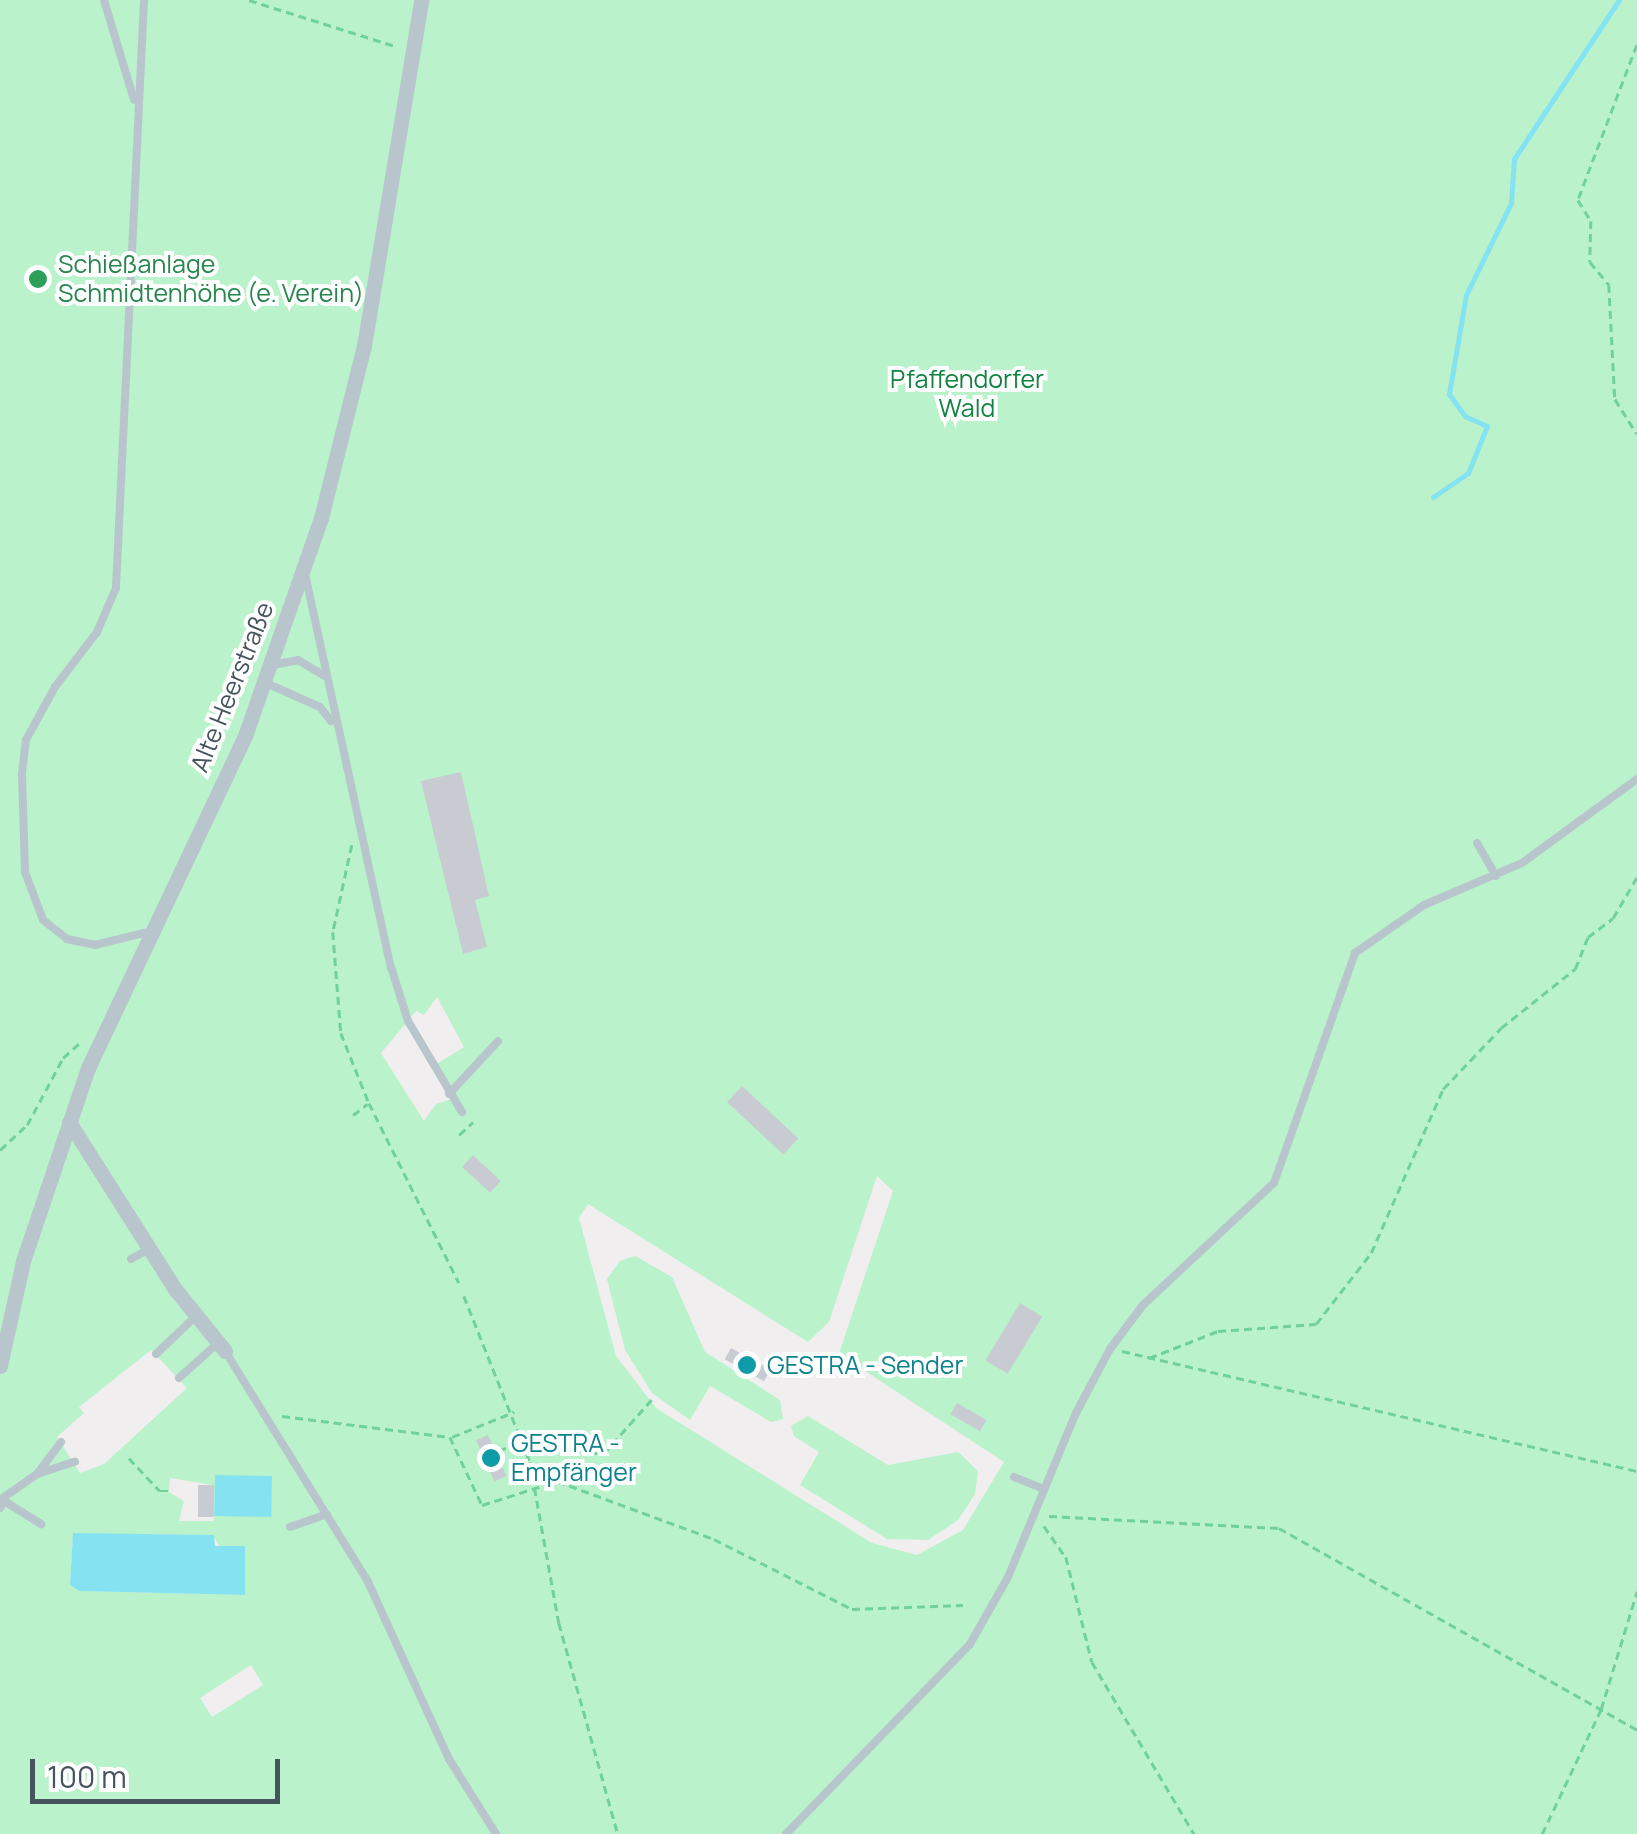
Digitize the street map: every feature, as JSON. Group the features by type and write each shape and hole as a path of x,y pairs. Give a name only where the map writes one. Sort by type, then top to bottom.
{"street":[{"name":"Alte Heerstraße","path":"0,1366 23,1261 104,1027 266,682 304,569 361,364 409,50 422,0"},
{"path":"69,1122 196,1316 222,1347"}],"lane":[{"path":"104,0 135,105"},
{"path":"144,0 135,105 116,588 97,632 54,687 26,740 22,806 29,890 54,932 95,945 148,932"},
{"path":"304,569 358,834 408,1021 462,1112"},
{"path":"272,665 298,660 326,678"},
{"path":"266,682 320,707 334,725"},
{"path":"786,1834 970,1644 1110,1348 1142,1304 1274,1184 1355,953 1424,904 1496,876 1637,779"},
{"path":"1477,843 1496,876"},
{"path":"449,1094 498,1041"},
{"path":"132,1259 150,1248"},
{"path":"156,1354 196,1316"},
{"path":"179,1378 222,1347 327,1514 384,1614 449,1758 496,1834"},
{"path":"41,1524 1,1503 37,1474 61,1442"},
{"path":"37,1474 76,1462"},
{"path":"1014,1476 1044,1490"},
{"path":"290,1528 327,1514"}],"path":[{"path":"249,0 409,50"},
{"path":"1637,44 1578,200 1591,220 1590,262 1609,285 1615,399 1637,434"},
{"path":"358,834 342,871 332,969 341,1033 359,1087 458,1283"},
{"path":"1149,1358 1218,1330 1316,1324 1371,1253 1443,1089 1502,1028 1575,969 1588,938 1613,918 1637,877"},
{"path":"0,1150 28,1125 63,1058 104,1027"},
{"path":"354,1116 368,1103"},
{"path":"458,1134 472,1122"},
{"path":"464,1296 515,1411 525,1444 559,1624 618,1834"},
{"path":"1110,1348 1637,1471"},
{"path":"498,1450 525,1444 603,1454 652,1399"},
{"path":"270,1422 286,1414 450,1437 515,1411"},
{"path":"450,1437 482,1505 535,1484 557,1482 714,1539 852,1609 906,1612 963,1605"},
{"path":"129,1458 160,1490 169,1491"},
{"path":"1032,1518 1279,1528 1637,1730"},
{"path":"1032,1518 1060,1540 1092,1662 1194,1834"},
{"path":"1542,1834 1601,1709 1637,1591"}],"green space":[{"name":"Pfaffendorfer Wald","path":"0,0 1637,0 1637,1834 0,1834","holes":["437,997 464,1047 432,1067 452,1099 436,1104 424,1121 381,1053 416,1011 424,1015","877,1176 893,1191 839,1354 1004,1462 963,1530 917,1555 872,1543 656,1408 616,1356 579,1218 588,1204 808,1342 829,1322","151,1350 187,1388 104,1464 80,1473 57,1437 84,1413 79,1407","170,1478 213,1485 214,1521 179,1521 184,1501 169,1492","73,1534 213,1535 245,1595 79,1591 70,1585","251,1665 263,1685 212,1717 200,1698"]},
{"path":"635,1256 672,1277 705,1352 780,1400 783,1419 771,1422 710,1386 690,1420 652,1393 625,1350 607,1279 620,1261"},
{"path":"808,1416 888,1465 958,1452 978,1471 975,1494 958,1520 928,1540 887,1539 800,1485 819,1452 794,1436 791,1426"}],"water":[{"path":"215,1475 272,1476 271,1517 214,1516"},
{"path":"73,1533 214,1535 215,1546 245,1546 245,1595 79,1591 70,1585"}],"building":[{"path":"461,772 489,896 475,900 487,947 463,954 421,781"},
{"path":"742,1086 798,1139 783,1155 727,1102"},
{"path":"473,1155 501,1181 490,1193 462,1167"},
{"path":"1020,1303 1042,1316 1008,1374 985,1360"},
{"name":"GESTRA - Sender","path":"731,1348 770,1370 764,1381 725,1359"},
{"path":"957,1403 986,1420 980,1431 950,1414"},
{"name":"GESTRA - Empfänger","path":"488,1435 506,1476 494,1481 476,1440"},
{"path":"198,1485 214,1485 214,1517 198,1517"}],"waterway":[{"path":"1433,497 1468,473 1487,426 1465,416 1449,394 1466,295 1511,203 1514,159 1619,0"}],"place":[{"name":"Schießanlage Schmidtenhöhe (e. Verein)","path":"38,279"},
{"name":"GESTRA - Sender","path":"747,1365"},
{"name":"GESTRA - Empfänger","path":"491,1458"}]}
